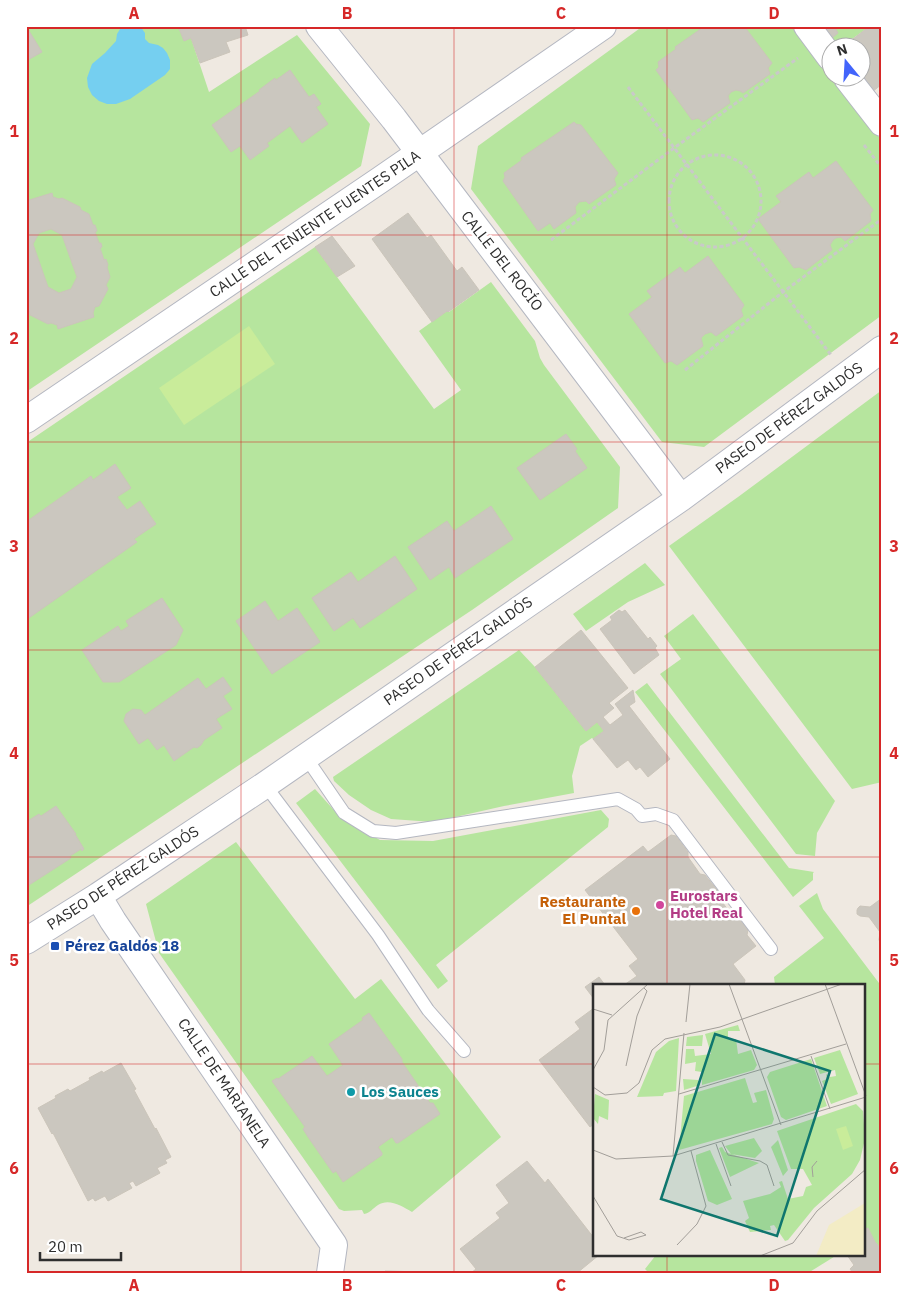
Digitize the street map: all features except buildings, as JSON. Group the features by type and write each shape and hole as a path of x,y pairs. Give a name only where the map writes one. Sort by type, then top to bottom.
{"street":[{"name":"CALLE DEL ROCÍO","path":"319,26 394,119 681,498"},
{"name":"CALLE DEL TENIENTE FUENTES PILA","path":"26,420 419,154 603,26"},
{"path":"807,26 820,44"},
{"path":"855,88 882,123"},
{"name":"PASEO DE PÉREZ GALDÓS","path":"26,941 98,896 265,785 681,498 882,349"},
{"name":"CALLE DE MARIANELA","path":"98,896 113,921 334,1245 330,1273"}],"lane":[{"path":"305,756 344,813 373,831 396,834 618,799 642,816 656,814 673,820 772,949"},
{"path":"265,785 378,935 428,1010 464,1051"}],"path":[{"path":"551,240 800,57"},
{"path":"628,87 847,375"},
{"path":"864,144 882,168"},
{"path":"705,156 718,156 730,158 742,164 752,174 758,185 761,198 760,211 748,234 737,242 725,246 712,247 699,244 687,238 678,229 672,218 669,205 670,192 674,180 682,169 688,165 705,156"},
{"path":"685,370 783,292 882,219"}],"green space":[{"path":"26,26 178,26 184,40 191,38 209,92 297,35 370,124 361,166 26,392"},
{"path":"643,26 794,26 820,61 820,88 841,88 882,141 882,315 704,447 662,442 471,189 478,146"},
{"path":"834,26 870,26 853,38 832,38"},
{"path":"315,247 434,409 461,390 419,331 491,282 535,341 544,365 620,467 618,508 472,610 26,907 26,443"},
{"path":"249,326 275,364 184,425 159,388"},
{"path":"882,390 882,782 852,789 669,546"},
{"path":"645,563 665,585 628,602 586,631 573,614"},
{"path":"693,614 835,801 817,833 815,856 796,854 660,674 681,659 664,636"},
{"path":"519,650 586,731 597,722 604,731 580,746 572,776 574,793 433,822 391,819 371,810 349,795 334,781 333,777"},
{"path":"647,683 789,868 814,872 813,880 793,897 635,692"},
{"path":"315,789 341,818 380,840 433,841 601,810 609,819 608,827 436,965 448,981 438,989 296,803"},
{"path":"236,842 355,999 381,979 501,1137 412,1212 404,1207 387,1202 378,1205 364,1214 362,1210 344,1211 339,1209 159,953 146,904"},
{"path":"817,893 823,909 882,987 882,1250 875,1242 868,1228 866,1228 866,984 775,984 774,977 824,938 799,906"},
{"path":"655,1256 835,1256 808,1273 649,1273 645,1269"}],"water":[{"path":"122,26 140,26 145,33 145,39 149,43 158,45 167,53 170,60 170,69 165,75 130,99 116,104 107,104 99,101 92,95 88,87 87,78 92,64 116,41 117,34"}],"place":[{"name":"Eurostars Hotel Real","path":"660,905"},
{"name":"Restaurante El Puntal","path":"636,911"},
{"name":"Pérez Galdós 18","path":"55,946"},
{"name":"Los Sauces","path":"351,1092"}]}
